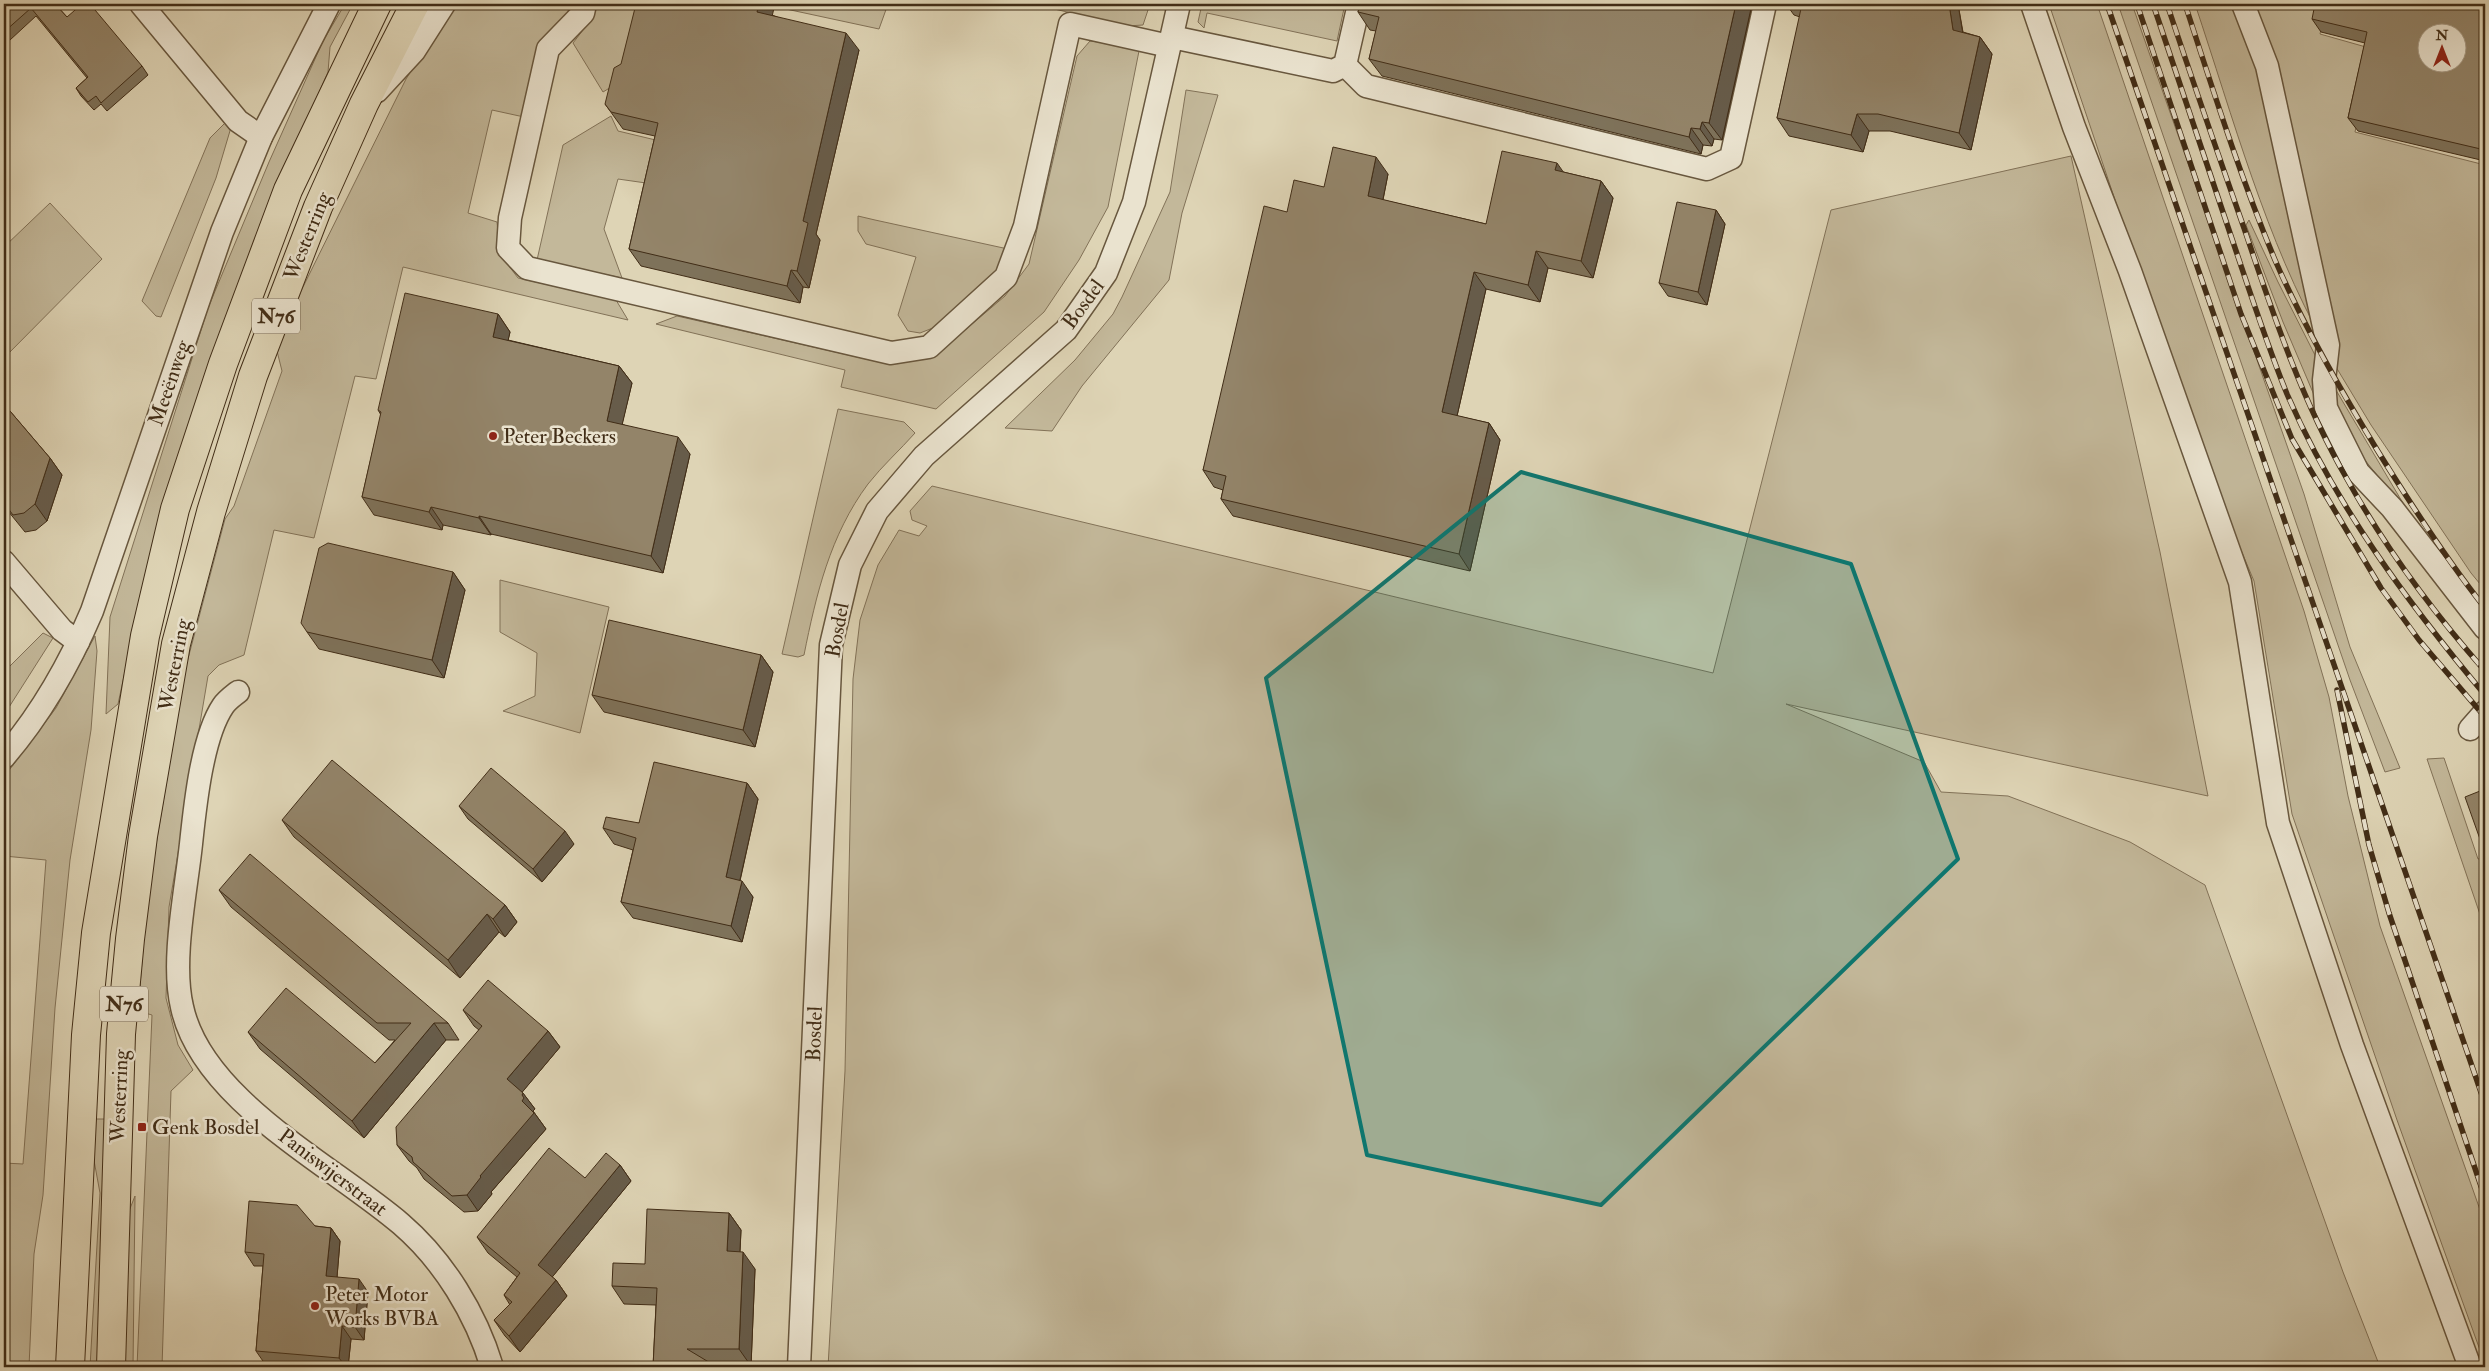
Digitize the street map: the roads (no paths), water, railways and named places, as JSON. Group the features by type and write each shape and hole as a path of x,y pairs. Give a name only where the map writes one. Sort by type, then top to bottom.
{"highway":[{"name":"Westerring","path":"70,1367 86,1035 96,933 145,636 175,509 223,364 288,190 377,4"},
{"name":"Westerring","path":"111,1367 121,1034 130,939 143,836 176,644 211,512 253,376 318,207 364,104 415,4"}],"street":[{"path":"140,4 238,121 261,137"},
{"name":"Meeënweg","path":"4,757 28,729 78,642 92,611 222,232 261,137 329,4"},
{"path":"364,104 414,51 444,4"},
{"path":"585,4 584,13 548,49 510,218 508,248 527,268 891,353 930,347 1006,277 1025,226 1070,24 1333,71 1345,65"},
{"name":"Bosdel","path":"799,1367 831,645 850,564 877,511 924,456 1066,330 1106,273 1134,202 1179,4"},
{"path":"1345,65 1359,4"},
{"path":"1345,65 1366,86 1708,169 1731,158 1765,4"},
{"path":"2032,4 2074,127 2130,271 2240,582 2278,823 2352,1046 2470,1367"},
{"path":"2244,4 2267,66 2328,345 2324,380 2326,408 2358,472 2392,508 2485,628"},
{"path":"4,562 62,630 78,642"},
{"name":"Paniswijerstraat","path":"238,692 223,705 214,724 198,783 183,912 178,969 182,1007 198,1050 229,1090 402,1225 438,1263 466,1304 486,1347 492,1367"},
{"path":"2470,729 2485,712"}],"railway":[{"path":"2107,4 2485,1104"},
{"path":"2137,4 2241,314 2292,439 2381,588 2419,640 2485,717"},
{"path":"2153,4 2265,335 2287,394 2306,435 2327,475 2375,552 2428,625 2485,695"},
{"path":"2167,4 2277,325 2316,419 2347,479 2394,555 2447,626 2485,671"},
{"path":"2185,4 2250,197 2275,260 2298,310 2337,382 2391,473 2443,551 2485,608"},
{"path":"2337,690 2369,845 2389,913 2485,1198"}],"place":[{"name":"Peter Beckers","path":"493,436"},
{"name":"Genk Bosdel","path":"142,1127"},
{"name":"Peter Motor Works BVBA","path":"315,1306"}]}
